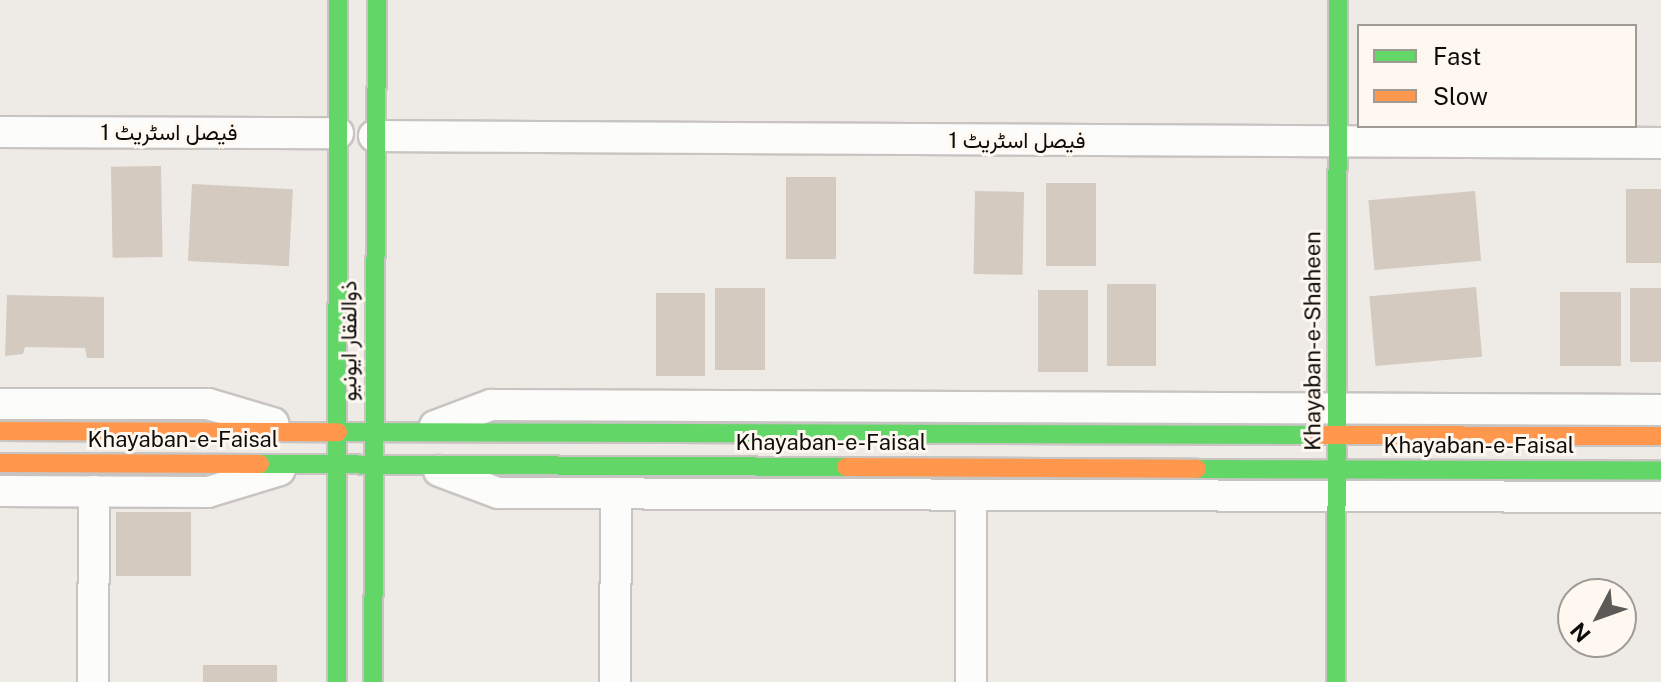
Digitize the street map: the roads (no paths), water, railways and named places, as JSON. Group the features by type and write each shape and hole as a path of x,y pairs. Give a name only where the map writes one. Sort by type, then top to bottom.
{"main road":[{"name":"ذوالفقار ایونیو","path":"337,682 338,0"},
{"name":"ذوالفقار ایونیو","path":"373,682 377,0"},
{"name":"Khayaban-e-Shaheen","path":"1336,682 1338,0"},
{"name":"Khayaban-e-Faisal","path":"1337,422 1661,436"},
{"name":"Khayaban-e-Faisal","path":"0,431 422,432"},
{"name":"Khayaban-e-Faisal","path":"0,463 426,464 1337,483 1661,471"}],"street":[{"name":"فیصل اسٹریٹ 1","path":"0,132 338,133"},
{"name":"فیصل اسٹریٹ 1","path":"374,136 1661,143"},
{"path":"0,404 208,404 293,432"},
{"path":"422,432 491,405 1337,422 1661,410"},
{"path":"0,491 222,490 293,464"},
{"path":"426,464 498,493 971,495 1337,483 1661,497"},
{"path":"93,682 94,491"},
{"path":"615,682 616,494"},
{"path":"971,495 971,682"}]}
